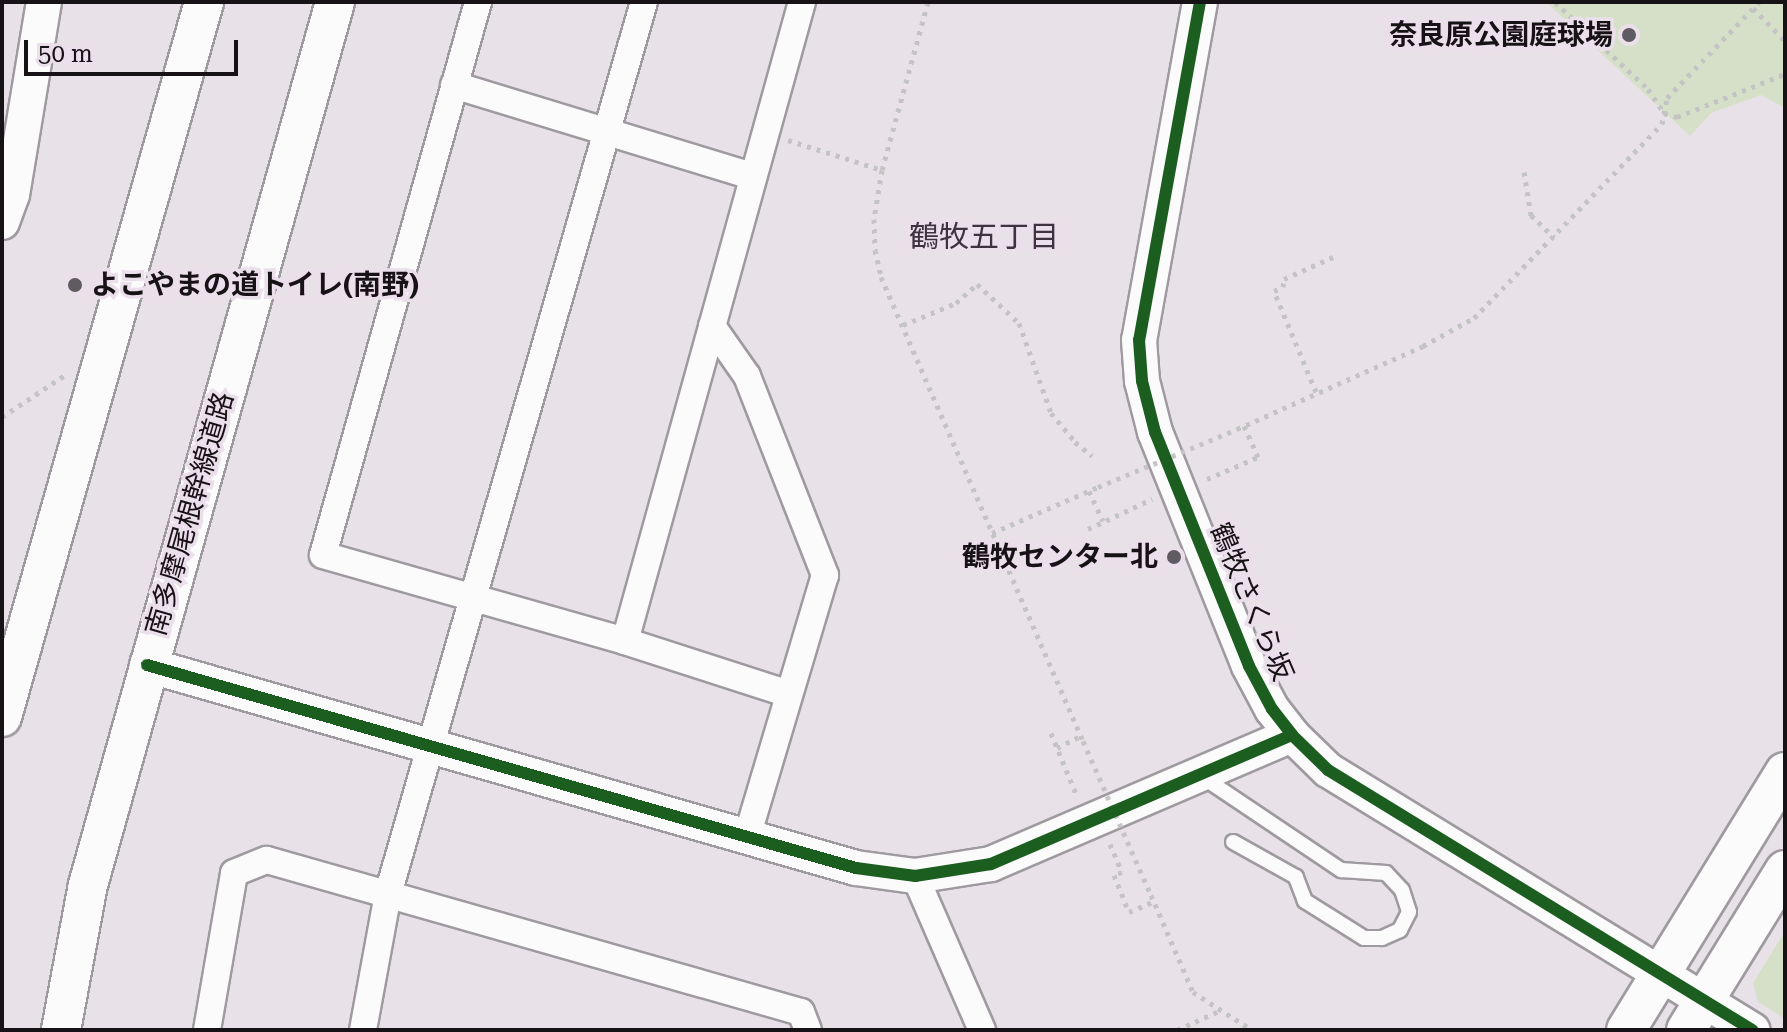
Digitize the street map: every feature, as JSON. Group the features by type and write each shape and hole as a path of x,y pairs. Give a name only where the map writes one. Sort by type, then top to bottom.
{"main road":[{"path":"2,717 204,2"},
{"name":"南多摩尾根幹線道路","path":"61,1030 88,885 147,665 335,2"},
{"path":"1626,1030 1785,772"},
{"path":"1695,1015 1785,870"}],"street":[{"path":"2,222 12,195 44,2"},
{"path":"478,2 323,555 625,641 789,694"},
{"path":"363,1030 388,894 644,2"},
{"path":"625,641 802,2"},
{"name":"鶴牧さくら坂","path":"1200,2 1139,340 1142,381 1155,432 1249,666 1272,709 1292,735 1328,770 1661,974 1695,1015 1753,1030"},
{"path":"454,85 752,176"},
{"path":"712,326 747,376 825,575 747,836"},
{"path":"147,665 856,868 915,876 991,864 1292,735"},
{"path":"207,1030 234,873 267,860 801,1012 808,1030"},
{"path":"915,876 982,1030"}],"lane":[{"path":"1200,775 1341,870 1386,873 1402,890 1409,912 1400,930 1382,938 1364,938 1305,901 1296,877 1233,842"}],"path":[{"path":"928,2 882,170 874,219 875,250 881,277 1193,992 1252,1030"},
{"path":"1555,2 1648,89 1664,113 1677,117 1785,74"},
{"path":"992,533 1237,429 1458,329 1490,303 1662,124 1667,98 1759,2"},
{"path":"1753,8 1785,41"},
{"path":"766,133 882,170"},
{"path":"1524,172 1531,215 1554,237"},
{"path":"1316,392 1274,291 1283,287 1284,279 1333,257"},
{"path":"903,325 956,303 977,284 1019,323 1051,413 1075,442 1092,456"},
{"path":"2,417 70,372"},
{"path":"1195,484 1258,457 1244,425"},
{"path":"1089,491 1103,521"},
{"path":"1088,529 1160,495"},
{"path":"1051,733 1078,797"},
{"path":"1057,748 1082,738"},
{"path":"1110,843 1122,872 1114,875 1129,912 1152,899"},
{"path":"1177,1030 1220,1011"}],"green space":[{"path":"1546,2 1785,2 1785,108 1761,95 1711,113 1690,136"},
{"path":"1785,931 1785,1019 1758,1002 1753,983"}],"cycle path":[{"path":"1200,2 1139,340 1142,381 1155,432 1249,666 1272,709 1292,735 1328,770 1753,1030"},
{"path":"147,665 856,868 915,876 991,864 1292,735"}],"place":[{"name":"奈良原公園庭球場","path":"1629,35"},
{"name":"よこやまの道トイレ(南野)","path":"75,285"},
{"name":"鶴牧センター北","path":"1174,557"}],"district":[{"name":"鶴牧五丁目","path":"984,237"}]}
